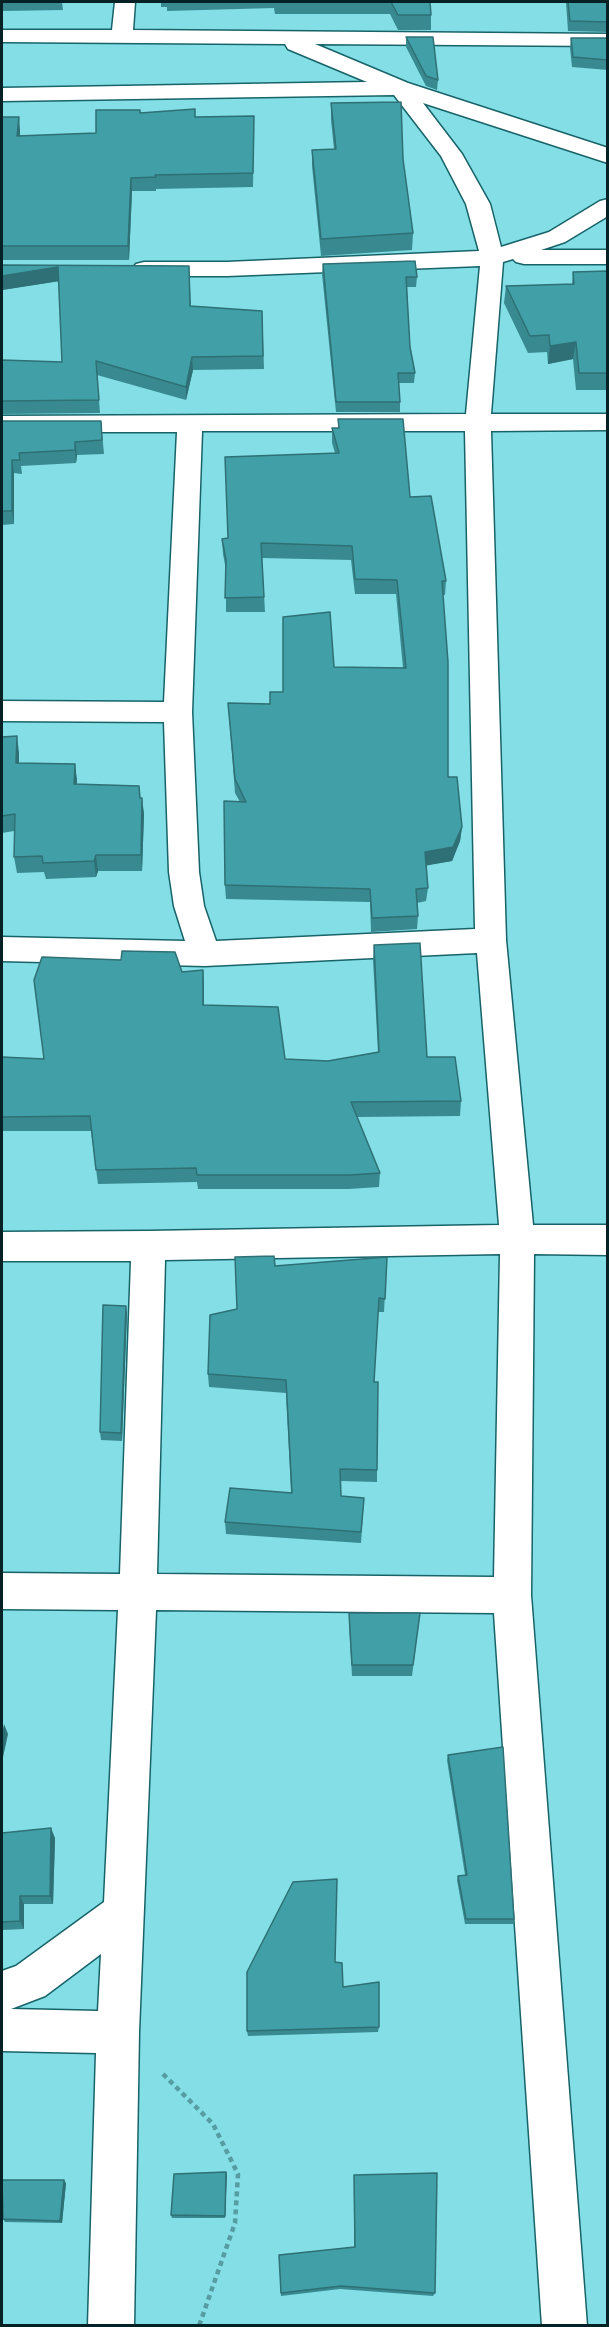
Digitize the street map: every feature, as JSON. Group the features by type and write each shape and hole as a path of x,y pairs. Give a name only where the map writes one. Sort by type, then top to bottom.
{"street":[{"path":"122,37 125,2"},
{"path":"2,36 608,40"},
{"path":"282,38 400,88 608,156"},
{"path":"2,95 400,88"},
{"path":"400,88 451,154 478,204 492,258 478,423 491,940 517,1239 512,1595 566,2325"},
{"path":"492,258 557,237 608,206"},
{"path":"122,269 227,269 492,258 608,257"},
{"path":"2,424 608,422"},
{"path":"190,423 178,712 184,872 189,906 206,954"},
{"path":"2,711 178,712"},
{"path":"2,949 206,954 491,940"},
{"path":"2,1246 148,1246 517,1239 608,1240"},
{"path":"111,2325 118,2032 138,1591 148,1246"},
{"path":"2,1591 512,1595"},
{"path":"2,1992 30,1981 124,1912"},
{"path":"2,2030 118,2032"}],"building":[{"path":"391,2 430,2 431,15 398,15"},
{"path":"568,2 608,2 608,22 570,21"},
{"path":"406,37 433,37 438,80 426,76"},
{"path":"571,38 608,38 608,60 573,57"},
{"path":"401,102 403,159 413,233 321,239 312,150 336,149 331,103"},
{"path":"195,109 195,117 254,116 253,173 155,175 156,177 131,178 128,246 2,246 2,117 19,117 17,136 96,133 96,110 140,110 140,113"},
{"path":"415,261 417,277 406,277 410,347 415,373 398,373 400,402 336,402 323,264"},
{"path":"2,265 189,266 190,306 262,311 263,356 192,357 186,387 96,361 99,400 2,401 2,360 62,362 58,267 2,276"},
{"path":"608,271 608,373 579,373 576,342 550,346 549,335 530,336 506,286 574,284 573,272"},
{"path":"338,419 403,419 410,497 431,496 446,581 442,581 448,662 448,777 457,777 462,827 453,847 425,852 428,888 416,889 418,916 372,918 370,889 225,885 224,801 246,802 235,779 228,703 270,704 270,692 283,692 283,617 330,612 334,667 406,668 397,580 355,579 352,546 261,543 264,597 225,598 226,560 222,539 228,538 225,457 339,453 332,428 339,428"},
{"path":"2,421 101,421 102,440 75,442 75,450 19,453 20,460 12,460 12,511 2,511"},
{"path":"17,736 16,763 75,764 74,784 139,786 140,798 142,798 141,855 96,855 94,861 43,863 42,856 14,857 15,814 2,816 2,737"},
{"path":"420,943 427,1057 455,1057 461,1101 351,1102 380,1173 197,1175 196,1168 96,1170 90,1116 2,1117 2,1057 44,1059 34,980 42,957 121,960 122,951 175,952 182,972 203,970 203,1005 278,1007 285,1059 328,1061 379,1052 374,945"},
{"path":"274,1256 275,1266 387,1257 385,1299 379,1298 374,1382 378,1382 377,1470 340,1469 341,1496 364,1498 361,1532 225,1522 230,1488 292,1493 286,1380 208,1374 210,1315 237,1309 235,1257"},
{"path":"103,1305 126,1306 121,1433 100,1432"},
{"path":"349,1613 420,1613 413,1665 352,1665"},
{"path":"503,1747 514,1919 466,1919 458,1876 467,1875 448,1755"},
{"path":"51,1828 50,1896 20,1896 20,1921 2,1922 2,1833"},
{"path":"337,1879 335,1962 342,1963 343,1987 379,1982 379,2027 247,2031 247,1972 293,1882"},
{"path":"226,2172 225,2216 171,2215 174,2174"},
{"path":"437,2173 435,2293 341,2286 281,2293 279,2255 355,2247 354,2175"},
{"path":"2,2180 64,2180 60,2221 3,2219"}]}
